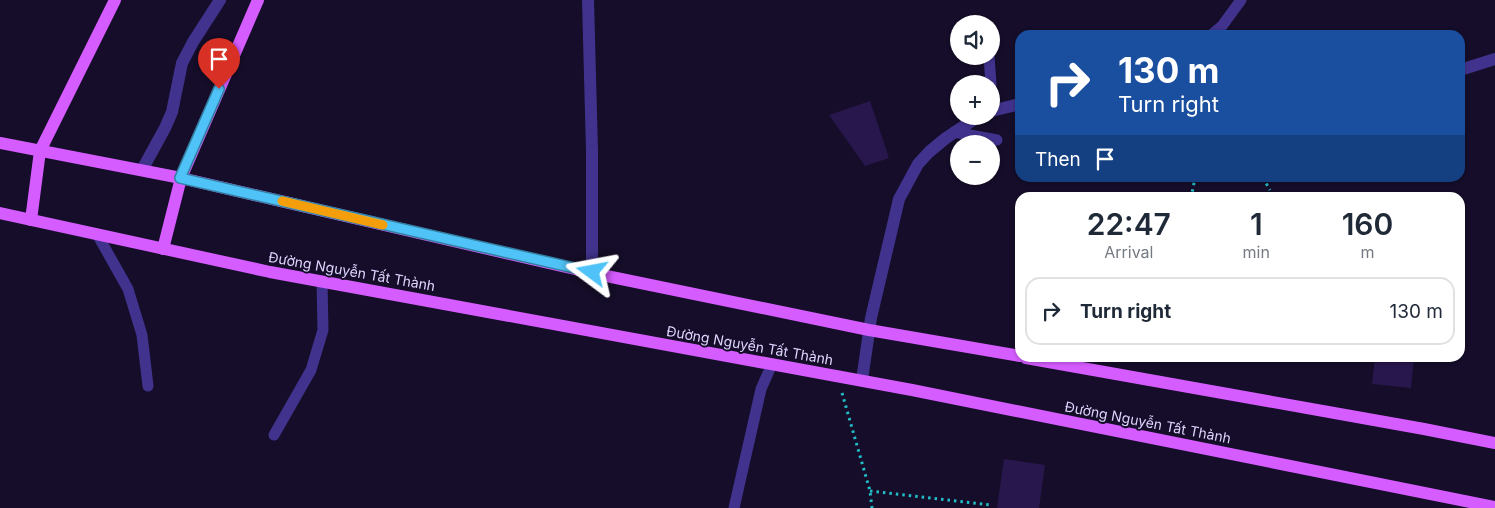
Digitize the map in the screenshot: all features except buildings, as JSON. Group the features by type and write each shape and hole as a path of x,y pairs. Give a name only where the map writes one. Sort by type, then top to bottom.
{"main road":[{"path":"31,220 40,151 115,0"},
{"path":"163,248 180,178 258,0"},
{"path":"0,143 180,178 592,272 869,330 1015,355"},
{"name":"Đường Nguyễn Tất Thành","path":"0,213 270,272 862,380 1495,507"},
{"path":"1048,362 1495,443"}],"street":[{"path":"142,170 172,112 182,63 220,0"},
{"path":"588,0 592,151 592,272"},
{"path":"1465,68 1495,59"},
{"path":"1000,109 1015,105"},
{"path":"862,380 871,318 899,199 918,164 929,152 965,125"}],"lane":[{"path":"1217,30 1240,0"},
{"path":"954,132 970,135"},
{"path":"97,234 128,289 142,335 148,386"},
{"path":"274,435 311,370 323,330 322,281"},
{"path":"734,508 761,389 772,364"}],"path":[{"path":"1265,182 1270,190"},
{"path":"836,376 870,491 872,508"},
{"path":"870,491 990,505"}],"slow traffic":[{"path":"282,201 383,225"}],"route":[{"path":"219,89 180,178 592,272"}]}
